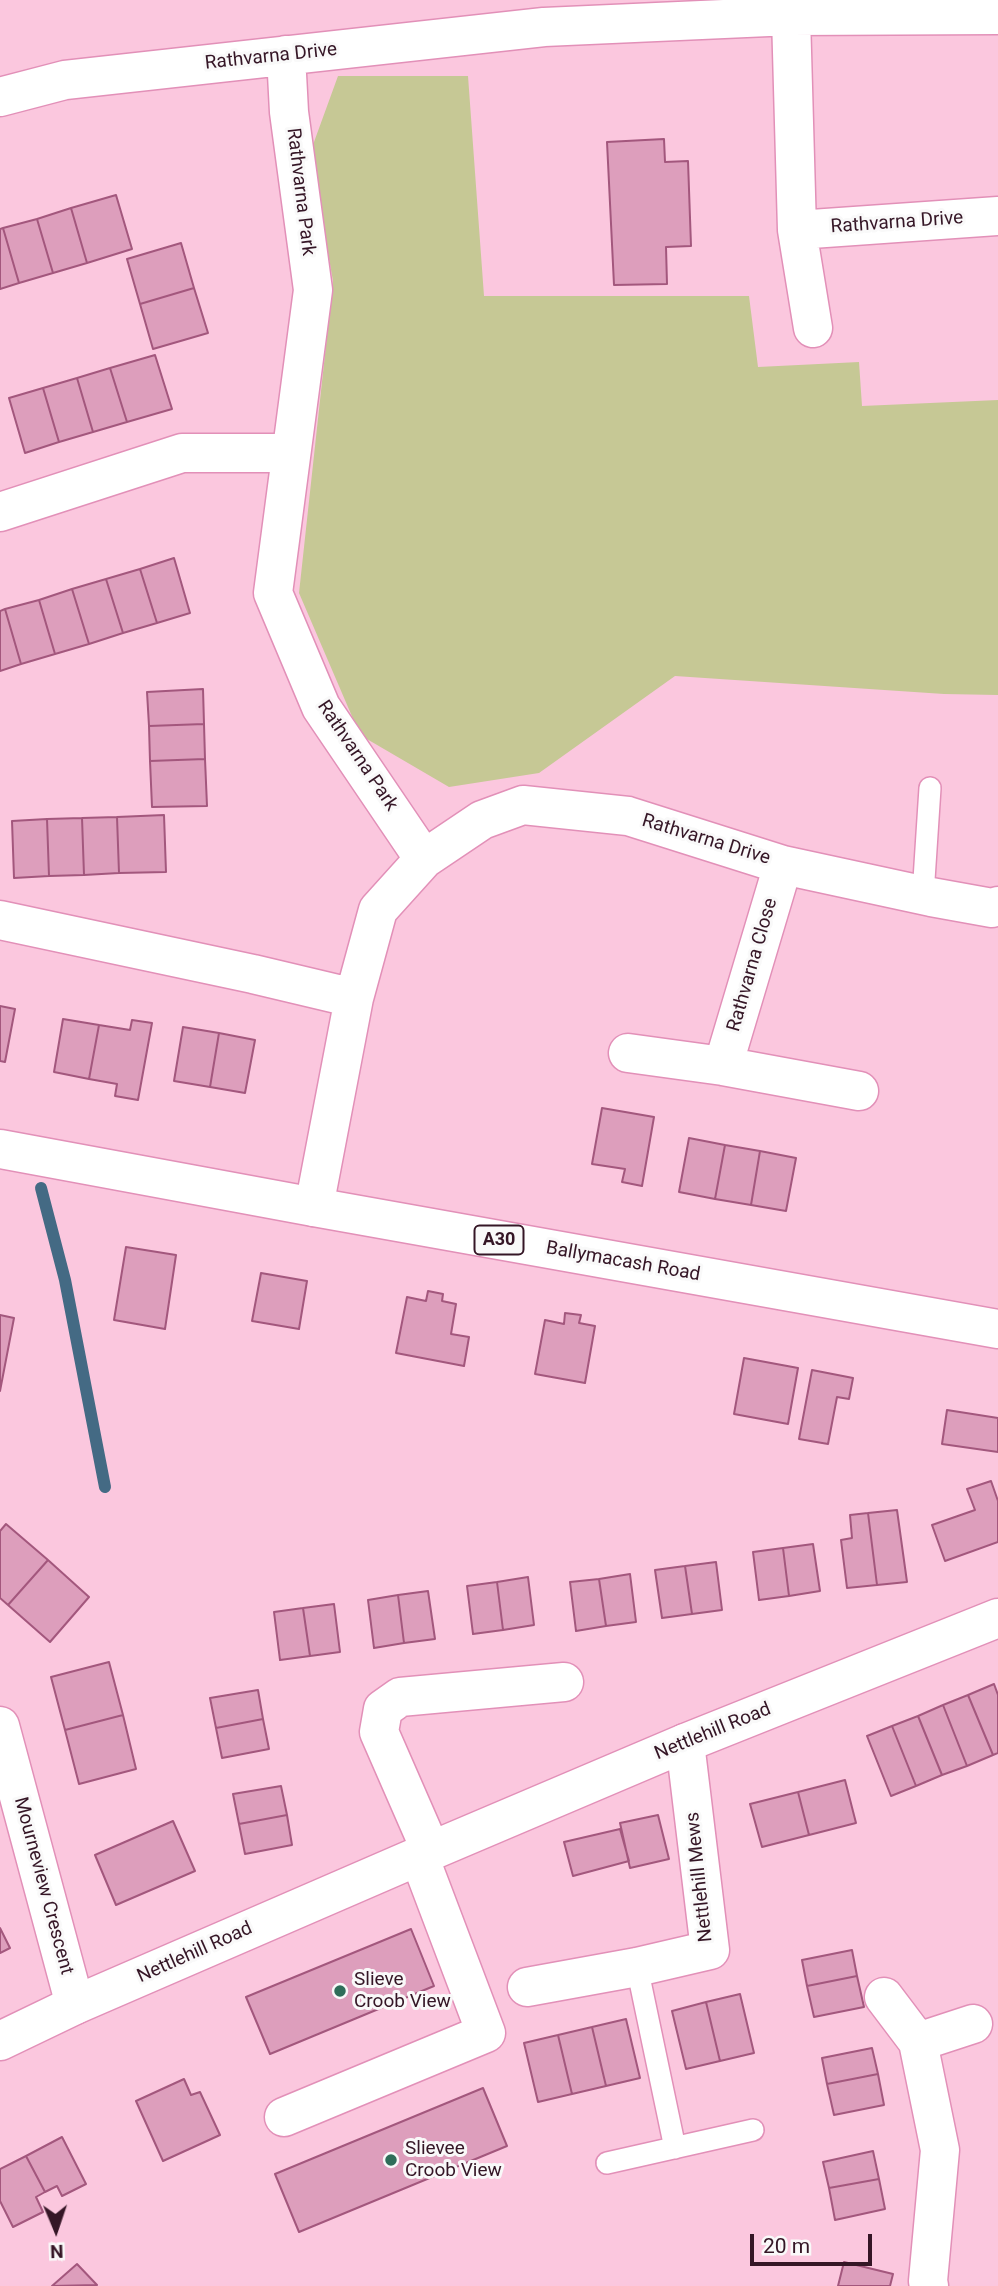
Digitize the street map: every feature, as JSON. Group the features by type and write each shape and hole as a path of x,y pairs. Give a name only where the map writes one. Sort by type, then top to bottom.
{"street":[{"name":"Rathvarna Drive","path":"0,97 65,79 286,55 543,14 998,15"},
{"path":"791,16 797,230 813,328"},
{"name":"Rathvarna Park","path":"286,55 289,112 313,290 272,593 321,707 424,859"},
{"name":"Rathvarna Drive","path":"797,230 998,216"},
{"path":"0,512 182,453 291,453"},
{"name":"Rathvarna Drive","path":"424,859 482,820 523,805 628,816 783,864 923,895 992,908 998,906"},
{"path":"314,1208 354,998 378,910 424,859"},
{"name":"Rathvarna Close","path":"723,1066 783,864"},
{"path":"0,920 354,998"},
{"path":"628,1053 723,1066 859,1091"},
{"name":"Ballymacash Road","path":"0,1149 314,1208 998,1329"},
{"name":"Nettlehill Road","path":"0,2041 425,1853 685,1744 998,1618"},
{"path":"284,2118 486,2033 425,1853 379,1732 383,1709 400,1697 564,1682"},
{"name":"Mourneview Crescent","path":"0,1726 75,2006"},
{"name":"Nettlehill Mews","path":"527,1987 637,1967 710,1950 685,1744"},
{"path":"884,1997 918,2042 940,2150 929,2286"},
{"path":"918,2042 973,2024"}],"lane":[{"path":"923,895 930,789"},
{"path":"637,1967 675,2148"},
{"path":"607,2164 752,2130"}],"green space":[{"path":"338,76 468,76 484,296 749,296 758,367 859,362 862,406 998,400 998,695 944,694 675,676 539,773 449,787 360,735 299,593 333,281 310,153"}],"building":[{"path":"664,139 665,162 688,161 691,246 666,247 667,284 614,285 607,142"},
{"path":"116,195 132,249 87,263 71,208"},
{"path":"71,208 87,263 53,273 37,219"},
{"path":"37,219 53,273 19,283 3,228"},
{"path":"3,228 19,283 0,289 0,229"},
{"path":"181,243 194,288 140,304 127,259"},
{"path":"194,288 208,333 153,349 140,304"},
{"path":"155,355 172,409 127,422 110,368"},
{"path":"110,368 127,422 93,432 77,378"},
{"path":"77,378 93,432 59,442 43,388"},
{"path":"43,388 59,442 25,453 9,398"},
{"path":"174,558 190,613 157,623 140,569"},
{"path":"140,569 157,623 123,633 106,579"},
{"path":"106,579 123,633 89,644 72,589"},
{"path":"72,589 89,644 55,654 39,600"},
{"path":"39,600 55,654 21,664 5,609"},
{"path":"5,609 21,664 0,671 0,611"},
{"path":"203,689 204,724 149,726 147,692"},
{"path":"204,724 205,759 150,761 149,726"},
{"path":"205,759 207,806 152,807 150,761"},
{"path":"164,815 166,872 119,873 117,817"},
{"path":"117,817 119,873 84,875 82,818"},
{"path":"82,818 84,875 49,876 47,819"},
{"path":"47,819 49,876 14,878 12,821"},
{"path":"0,1006 15,1009 5,1062 0,1061"},
{"path":"63,1019 99,1025 89,1079 54,1072"},
{"path":"132,1020 152,1023 138,1100 115,1096 117,1084 89,1079 99,1025 130,1030"},
{"path":"183,1027 219,1033 210,1087 174,1081"},
{"path":"219,1033 255,1040 245,1093 210,1087"},
{"path":"602,1108 654,1117 642,1186 622,1182 625,1169 592,1164"},
{"path":"689,1138 725,1145 715,1199 679,1192"},
{"path":"725,1145 760,1151 751,1205 715,1199"},
{"path":"760,1151 796,1158 786,1211 751,1205"},
{"path":"126,1247 176,1255 165,1329 114,1320"},
{"path":"261,1273 307,1281 299,1329 252,1321"},
{"path":"428,1291 443,1294 442,1301 456,1304 451,1334 469,1337 464,1366 396,1353 407,1297 426,1301"},
{"path":"565,1313 581,1315 579,1323 595,1326 585,1383 535,1374 545,1320 564,1324"},
{"path":"0,1315 14,1318 0,1391"},
{"path":"744,1358 798,1368 788,1424 734,1414"},
{"path":"812,1370 853,1378 849,1399 837,1397 828,1444 799,1439"},
{"path":"947,1410 998,1418 998,1452 942,1444"},
{"path":"991,1481 998,1501 998,1542 945,1561 932,1525 975,1510 967,1489"},
{"path":"897,1510 907,1582 877,1585 868,1513"},
{"path":"868,1513 877,1585 847,1588 841,1540 852,1538 850,1515"},
{"path":"6,1524 48,1560 8,1605 0,1598 0,1531"},
{"path":"813,1544 820,1591 789,1596 783,1548"},
{"path":"783,1548 789,1596 759,1600 753,1552"},
{"path":"48,1560 89,1597 50,1642 8,1605"},
{"path":"716,1562 722,1610 692,1614 685,1566"},
{"path":"685,1566 692,1614 662,1618 655,1570"},
{"path":"630,1574 636,1622 606,1626 599,1579"},
{"path":"528,1577 534,1625 503,1630 497,1582"},
{"path":"599,1579 606,1626 576,1631 570,1582"},
{"path":"497,1582 503,1630 473,1634 467,1586"},
{"path":"428,1591 435,1639 404,1643 398,1595"},
{"path":"398,1595 404,1643 374,1648 368,1600"},
{"path":"334,1604 340,1652 310,1656 303,1608"},
{"path":"303,1608 310,1656 280,1660 274,1612"},
{"path":"109,1662 123,1715 65,1730 51,1677"},
{"path":"994,1684 998,1695 998,1753 993,1755 968,1695"},
{"path":"258,1690 263,1719 216,1728 210,1698"},
{"path":"968,1695 993,1755 967,1766 943,1705"},
{"path":"943,1705 967,1766 942,1775 918,1716"},
{"path":"123,1715 136,1769 79,1784 65,1730"},
{"path":"918,1716 942,1775 916,1786 892,1726"},
{"path":"263,1719 269,1749 222,1758 216,1728"},
{"path":"892,1726 916,1786 891,1796 867,1736"},
{"path":"845,1780 856,1823 809,1835 798,1792"},
{"path":"281,1786 287,1815 239,1824 233,1794"},
{"path":"798,1792 809,1835 762,1847 750,1804"},
{"path":"287,1815 292,1845 245,1854 239,1824"},
{"path":"658,1815 669,1859 630,1868 620,1823"},
{"path":"173,1821 195,1871 116,1905 95,1855"},
{"path":"620,1829 629,1861 573,1876 564,1842"},
{"path":"0,1928 10,1948 0,1953"},
{"name":"Slieve Croob View","path":"411,1929 434,1986 270,2054 246,1997"},
{"path":"852,1950 857,1976 807,1986 802,1960"},
{"path":"857,1976 864,2007 814,2017 807,1986"},
{"path":"740,1994 754,2053 720,2061 706,2002"},
{"path":"706,2002 720,2061 686,2069 672,2011"},
{"path":"626,2019 640,2078 606,2086 592,2027"},
{"path":"592,2027 606,2086 572,2094 558,2035"},
{"path":"558,2035 572,2094 538,2102 524,2043"},
{"path":"872,2048 878,2074 827,2084 822,2058"},
{"path":"878,2074 884,2105 834,2115 827,2084"},
{"path":"184,2079 191,2095 200,2092 220,2135 163,2161 136,2101"},
{"name":"Slievee Croob View","path":"483,2088 507,2146 299,2232 275,2174"},
{"path":"62,2137 86,2184 62,2196 57,2186 45,2192 26,2156"},
{"path":"873,2151 879,2179 829,2188 823,2162"},
{"path":"26,2156 45,2192 36,2197 43,2212 13,2227 0,2201 0,2169"},
{"path":"879,2179 885,2209 835,2220 829,2188"},
{"path":"844,2262 893,2274 890,2286 838,2286"},
{"path":"77,2264 97,2285 52,2286"}],"waterway":[{"path":"41,1188 65,1280 105,1487"}],"place":[{"name":"Slieve Croob View","path":"340,1991"},
{"name":"Slievee Croob View","path":"391,2160"}]}
